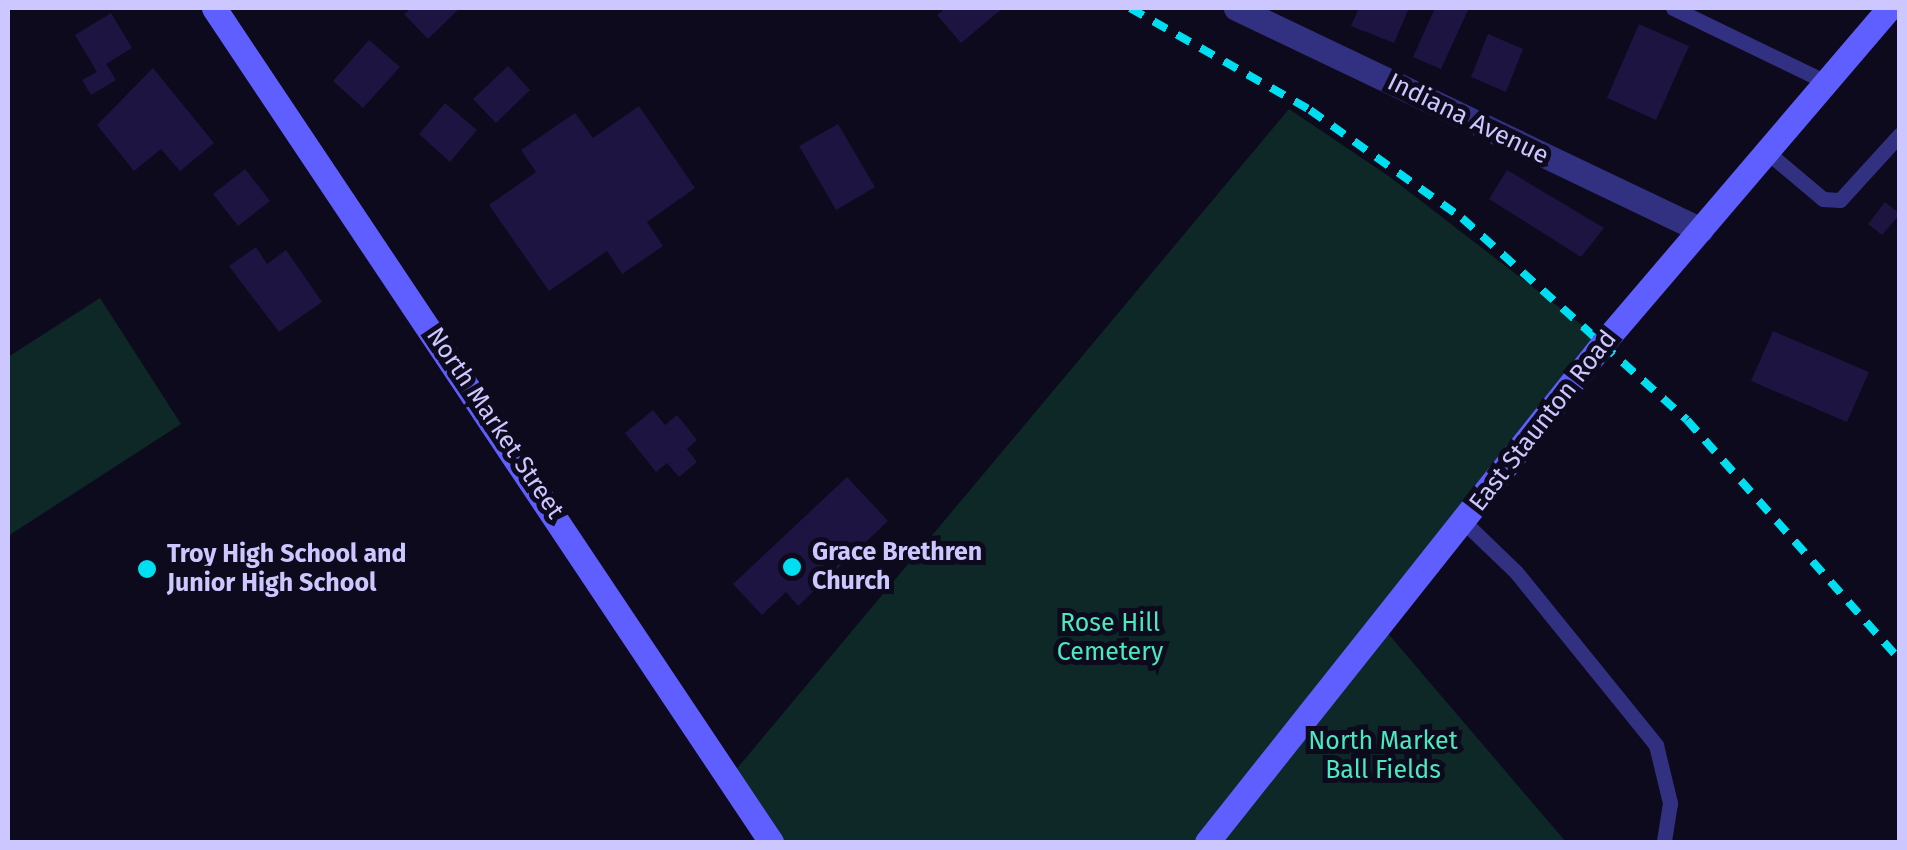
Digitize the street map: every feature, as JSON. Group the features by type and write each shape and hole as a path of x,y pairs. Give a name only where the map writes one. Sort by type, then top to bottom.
{"main road":[{"name":"North Market Street","path":"214,8 771,842"},
{"name":"East Staunton Road","path":"1207,842 1701,230 1889,8"}],"street":[{"name":"Indiana Avenue","path":"1237,8 1701,230"}],"lane":[{"path":"1673,8 1826,82"},
{"path":"1766,152 1823,199 1840,200 1900,134"},
{"path":"1464,522 1516,572 1656,745 1670,803 1664,842"}],"green space":[{"name":"Rose Hill Cemetery","path":"1289,109 1390,177 1604,342 1379,623 1566,842 771,842 729,778"},
{"path":"100,298 181,424 8,536 8,357"}],"building":[{"path":"411,8 460,8 428,39 404,14"},
{"path":"946,8 1003,8 961,43 937,15"},
{"path":"1359,8 1409,8 1394,43 1351,26"},
{"path":"1435,8 1468,10 1441,69 1413,57"},
{"path":"111,13 132,48 106,64 116,80 91,95 82,80 97,72 75,35"},
{"path":"1639,24 1689,46 1656,120 1607,98"},
{"path":"1488,34 1523,49 1506,92 1471,77"},
{"path":"369,40 400,67 363,108 333,81"},
{"path":"508,66 530,90 496,123 473,99"},
{"path":"153,68 214,143 180,171 161,149 134,171 97,125"},
{"path":"445,103 477,130 450,162 419,134"},
{"path":"639,106 695,188 647,222 663,246 622,274 607,251 549,291 489,205 536,172 521,150 575,113 593,138"},
{"path":"838,124 875,187 836,210 799,146"},
{"path":"245,169 270,201 238,226 213,194"},
{"path":"1507,170 1604,228 1581,257 1489,199"},
{"path":"1885,202 1900,214 1882,235 1868,224"},
{"path":"256,247 267,264 286,250 322,302 279,332 229,266"},
{"path":"1773,331 1869,372 1847,422 1751,381"},
{"path":"653,410 665,425 677,415 697,440 687,449 697,462 679,477 667,463 656,472 625,433"},
{"path":"847,477 888,521 798,606 786,592 762,615 733,584"}],"railway":[{"path":"1130,8 1310,110 1462,218 1687,420 1900,660"}],"place":[{"name":"Grace Brethren Church","path":"792,567"},
{"name":"Troy High School and Junior High School","path":"147,569"}],"park label":[{"name":"North Market Ball Fields","path":"1383,756"}]}
